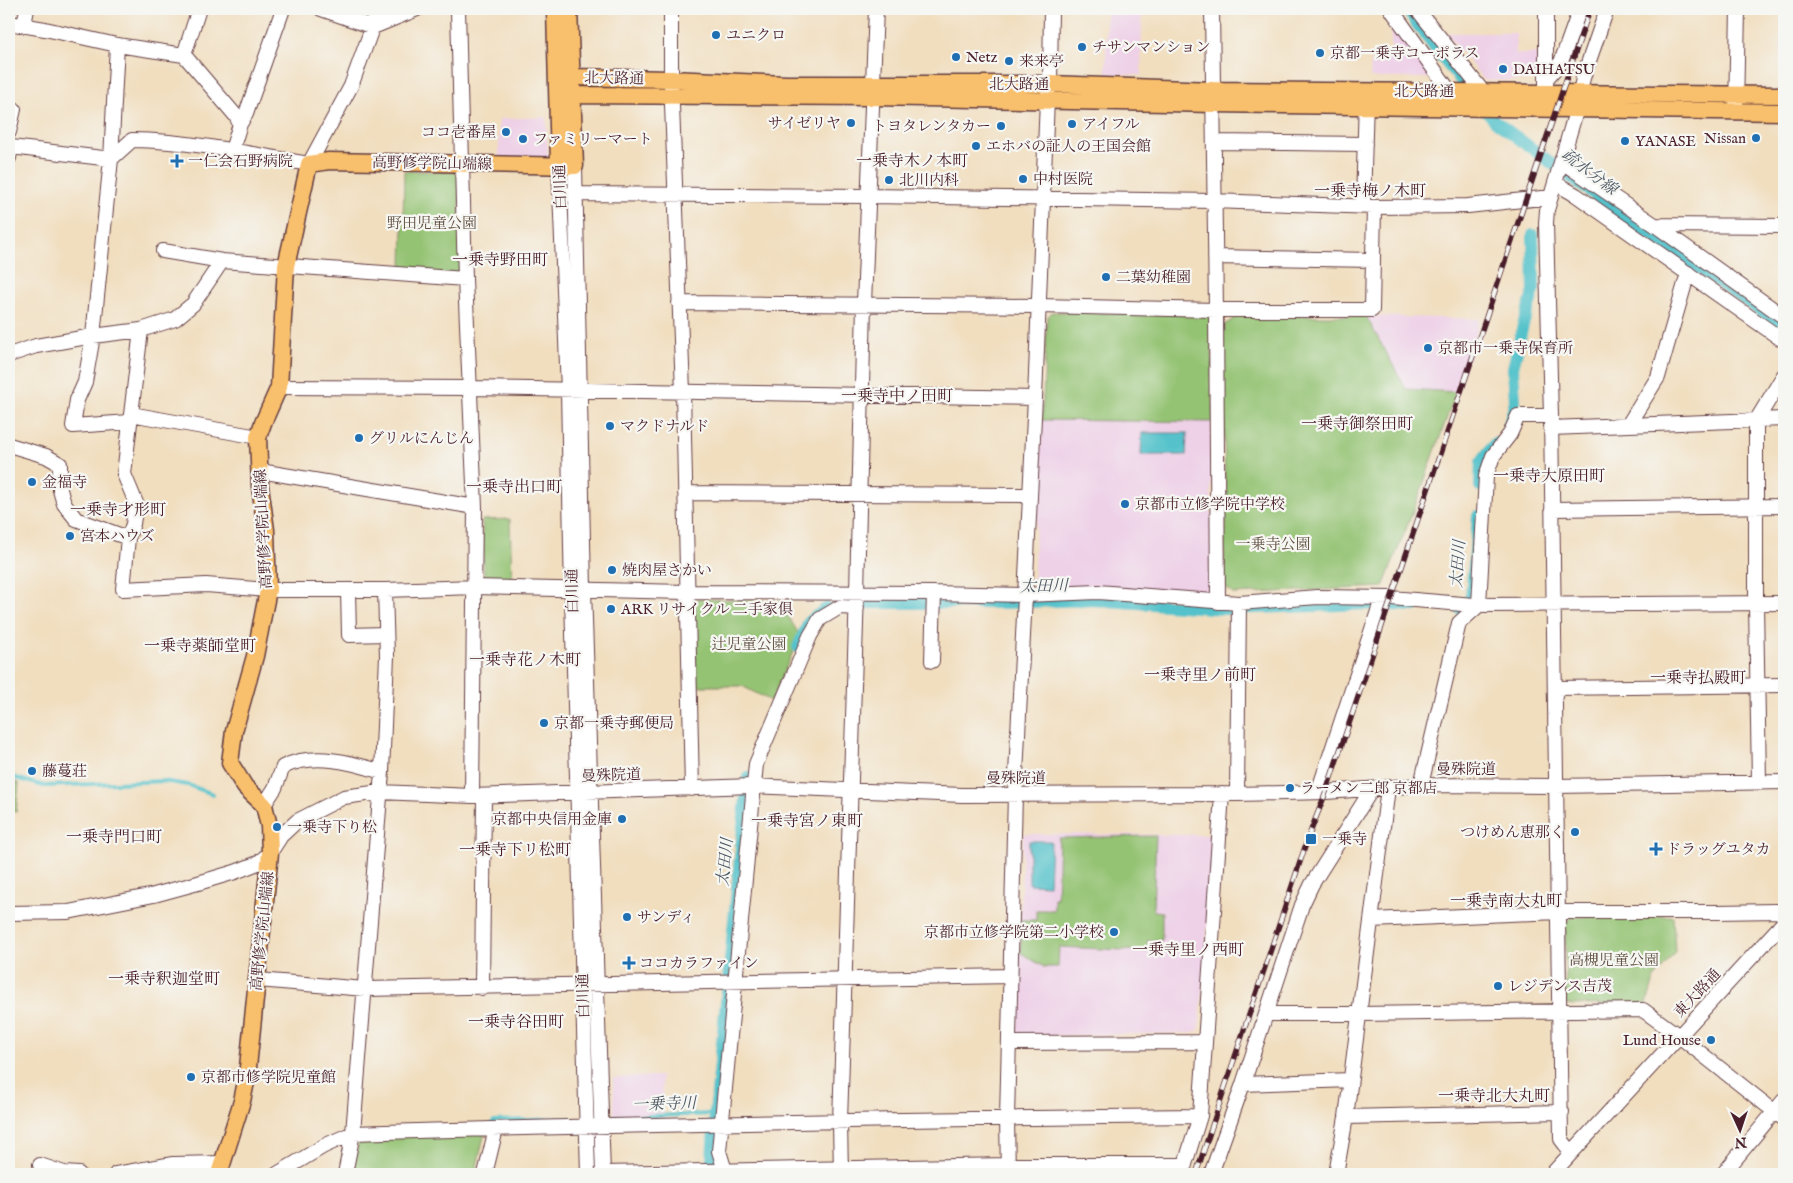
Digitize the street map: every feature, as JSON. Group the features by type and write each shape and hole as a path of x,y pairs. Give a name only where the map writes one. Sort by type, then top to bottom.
{"main road":[{"name":"白川通","path":"555,9 557,86 567,165"},
{"name":"白川通","path":"567,165 573,95 569,9"},
{"name":"北大路通","path":"873,91 787,84 572,77 557,86 573,95 672,96 873,91 1474,99 1545,93 1579,101 1736,103 1784,112"},
{"name":"北大路通","path":"1736,103 1784,95"},
{"name":"高野修学院山端線","path":"221,1169 242,1101 247,1077 270,853 269,826 264,805 245,787 230,763 234,731 255,656 268,590 266,530 260,486 258,438 279,387 286,266 309,164 329,161 567,165"}],"street":[{"path":"24,25 27,9"},
{"path":"184,55 199,9"},
{"path":"232,150 283,9"},
{"path":"321,9 373,27 417,9"},
{"path":"10,150 111,159 132,140 152,140 232,150 309,164 351,86 379,9"},
{"path":"458,9 465,280 471,388 474,507 482,988"},
{"path":"671,9 671,79 683,392 686,592 692,789"},
{"path":"841,1171 840,1122 857,601 858,494 876,9"},
{"path":"1007,1170 1015,794 1040,306 1051,9"},
{"path":"1212,9 1218,602"},
{"path":"1391,9 1474,99"},
{"path":"1417,9 1474,99"},
{"path":"1545,93 1546,9"},
{"path":"1545,93 1561,62 1580,9"},
{"path":"1572,1152 1561,1139 1554,604 1546,223 1551,198 1579,101 1583,78 1607,9"},
{"path":"1736,103 1738,9"},
{"path":"9,23 117,45 184,55 236,116 240,124"},
{"path":"117,45 111,159 93,336 85,382 77,400 73,426 130,418 258,438"},
{"path":"680,303 1040,306 1216,310 1372,310 1373,260 1365,144 1366,99"},
{"path":"9,132 14,109"},
{"path":"1214,142 1365,144"},
{"name":"白川通","path":"567,165 560,194 574,390"},
{"name":"白川通","path":"567,165 575,194 574,390 589,985 588,1174"},
{"path":"1559,172 1656,225 1784,317"},
{"path":"1559,172 1576,195 1784,341"},
{"path":"560,194 1214,201 1369,207 1468,206 1551,198"},
{"path":"1656,225 1784,226"},
{"path":"163,251 222,261 465,280"},
{"path":"1215,257 1373,260"},
{"path":"9,355 36,346 141,330 175,319 193,304 222,261"},
{"path":"1628,426 1658,376 1688,273"},
{"path":"141,330 124,474 136,503 133,524 128,538 123,589 206,585 268,590 578,589 686,592 857,601 1025,601 1098,592 1218,602 1239,607 1318,597 1381,604 1784,603"},
{"path":"1759,782 1755,506 1756,421 1784,375"},
{"path":"279,387 471,388 1035,398"},
{"path":"1421,786 1459,623 1471,605 1486,476 1493,456 1510,434 1518,416 1551,422 1628,426 1784,419"},
{"path":"9,445 46,456 60,464 60,490 64,504 76,519 128,538"},
{"path":"260,471 474,507"},
{"path":"685,493 1030,495"},
{"path":"1552,509 1784,506"},
{"path":"348,590 349,635 386,634"},
{"path":"345,1174 353,1133 382,772 387,656 385,590"},
{"path":"932,661 934,600"},
{"path":"720,1172 717,1123 748,786 810,636 820,619 840,607 857,601"},
{"path":"1318,792 1381,604"},
{"path":"1236,794 1239,607"},
{"path":"1555,688 1784,685"},
{"path":"264,805 275,788 283,767 292,763 313,760 346,762 382,772"},
{"name":"曼殊院道","path":"270,853 280,836 305,816 344,797 380,792 478,796 748,786 962,795 1236,794 1318,792 1421,786 1784,782"},
{"path":"1336,1174 1346,1116 1388,788"},
{"path":"1211,1174 1305,898 1372,789"},
{"path":"603,1174 1184,1170 1200,1116 1222,794"},
{"path":"9,913 68,912 198,884 258,863 270,853"},
{"path":"1371,920 1558,912 1777,911 1784,915"},
{"name":"東大路通","path":"1552,1174 1784,922"},
{"path":"258,980 365,989 1010,976"},
{"name":"白川通","path":"589,985 602,1126 603,1174"},
{"path":"1267,1014 1643,1010 1779,1115"},
{"path":"1009,1043 1205,1042"},
{"path":"1243,1084 1350,1080"},
{"path":"1723,1174 1779,1115 1784,1100"},
{"path":"1346,1116 1562,1112"},
{"path":"277,1174 324,1146 353,1133 717,1123 1200,1116"},
{"path":"485,1174 490,1129"},
{"path":"116,1174 173,1164 221,1169"},
{"path":"40,1165 64,1174 79,1174"}],"shaded area":[{"path":"1106,9 1142,9 1141,75 1106,74"},
{"path":"1391,19 1437,78 1370,78 1371,60 1391,59"},
{"path":"1446,33 1516,33 1516,54 1537,54 1537,73 1530,81 1484,80"},
{"path":"1781,38 1784,38 1784,85 1781,85"},
{"name":"ファミリーマート","path":"546,117 548,159 499,159 499,119"},
{"name":"京都市立修学院中学校","path":"1052,312 1212,320 1211,594 1037,590 1033,585 1047,318"},
{"name":"京都市一乗寺保育所","path":"1366,316 1479,319 1475,341 1456,392 1406,389"},
{"name":"京都市立修学院第二小学校","path":"1023,834 1215,835 1199,1030 1192,1033 1021,1036 1017,1032"},
{"path":"661,1076 663,1113 614,1115 613,1078"}],"green space":[{"name":"野田児童公園","path":"404,171 455,172 459,177 461,269 456,275 402,271"},
{"path":"1052,312 1208,315 1212,320 1213,422 1042,420 1047,318"},
{"name":"一乗寺公園","path":"1238,316 1366,316 1406,389 1456,392 1419,496 1383,587 1233,594 1224,586 1223,326"},
{"path":"9,459 15,460 9,524"},
{"path":"510,519 512,579 489,580 484,575 482,520"},
{"name":"辻児童公園","path":"697,599 779,601 800,636 771,701 742,686 696,686 694,602"},
{"path":"9,778 19,784 16,812 9,811"},
{"path":"1156,836 1153,910 1162,912 1162,940 1148,940 1147,951 1059,947 1058,967 1044,967 1021,953 1021,920 1036,920 1036,910 1054,910 1054,898 1057,898 1059,838"},
{"name":"高槻児童公園","path":"1673,916 1675,952 1654,979 1647,1004 1566,1005 1565,924 1571,917"},
{"path":"485,1132 475,1174 352,1174 359,1140 364,1138"}],"water":[{"path":"1142,433 1187,433 1186,455 1141,455"},
{"path":"1029,841 1051,841 1049,885 1029,884"}],"waterway":[{"name":"疏水分線","path":"1406,9 1443,59 1495,121 1616,211 1784,327"},
{"name":"太田川","path":"1509,426 1515,401 1513,368 1523,325 1534,291 1533,235"},
{"name":"太田川","path":"1480,486 1481,462 1495,443"},
{"name":"太田川","path":"1460,609 1471,598 1478,516"},
{"name":"太田川","path":"848,603 998,603 1091,600 1226,609 1370,604 1415,606"},
{"name":"太田川","path":"798,647 809,621 827,608"},
{"path":"9,776 44,786 163,781 188,785 213,794"},
{"name":"太田川","path":"718,1174 712,1160 715,1114 748,777"},
{"name":"一乗寺川","path":"614,1117 715,1114"},
{"name":"一乗寺川","path":"490,1126 494,1121 571,1119"}],"railway":[{"path":"1196,1174 1308,838 1326,792 1590,9"}],"place":[{"name":"ユニクロ","path":"716,35"},
{"name":"チサンマンション","path":"1082,47"},
{"name":"京都一乗寺コーポラス","path":"1320,53"},
{"name":"Netz","path":"956,57"},
{"name":"来来亭","path":"1009,61"},
{"name":"DAIHATSU","path":"1503,69"},
{"name":"サイゼリヤ","path":"851,123"},
{"name":"アイフル","path":"1072,124"},
{"name":"トヨタレンタカー","path":"1001,126"},
{"name":"ココ壱番屋","path":"506,132"},
{"name":"Nissan","path":"1756,138"},
{"name":"ファミリーマート","path":"523,139"},
{"name":"YANASE","path":"1625,141"},
{"name":"エホバの証人の王国会館","path":"976,146"},
{"name":"一仁会石野病院","path":"177,161"},
{"name":"中村医院","path":"1023,179"},
{"name":"北川内科","path":"889,180"},
{"name":"二葉幼稚園","path":"1106,277"},
{"name":"京都市一乗寺保育所","path":"1428,348"},
{"name":"マクドナルド","path":"610,426"},
{"name":"グリルにんじん","path":"359,438"},
{"name":"金福寺","path":"32,482"},
{"name":"京都市立修学院中学校","path":"1125,504"},
{"name":"宮本ハウズ","path":"70,536"},
{"name":"焼肉屋さかい","path":"612,570"},
{"name":"ARK リサイクル 二手家俱","path":"611,609"},
{"name":"京都一乗寺郵便局","path":"544,723"},
{"name":"藤蔓荘","path":"32,771"},
{"name":"ラーメン二郎 京都店","path":"1290,788"},
{"name":"京都中央信用金庫","path":"622,819"},
{"name":"一乗寺下り松","path":"277,827"},
{"name":"つけめん恵那く","path":"1575,832"},
{"name":"一乗寺","path":"1311,839"},
{"name":"ドラッグユタカ","path":"1656,849"},
{"name":"サンディ","path":"627,917"},
{"name":"京都市立修学院第二小学校","path":"1114,932"},
{"name":"ココカラファイン","path":"629,963"},
{"name":"レジデンス吉茂","path":"1498,986"},
{"name":"Lund House","path":"1711,1040"},
{"name":"京都市修学院児童館","path":"191,1077"}],"district":[{"name":"一乗寺木ノ本町","path":"912,160"},
{"name":"一乗寺梅ノ木町","path":"1370,190"},
{"name":"一乗寺野田町","path":"500,259"},
{"name":"一乗寺中ノ田町","path":"897,395"},
{"name":"一乗寺御祭田町","path":"1357,423"},
{"name":"一乗寺大原田町","path":"1549,475"},
{"name":"一乗寺出口町","path":"514,486"},
{"name":"一乗寺才形町","path":"118,509"},
{"name":"一乗寺薬師堂町","path":"200,645"},
{"name":"一乗寺花ノ木町","path":"525,659"},
{"name":"一乗寺里ノ前町","path":"1200,674"},
{"name":"一乗寺払殿町","path":"1698,677"},
{"name":"一乗寺宮ノ東町","path":"807,820"},
{"name":"一乗寺門口町","path":"114,836"},
{"name":"一乗寺下リ松町","path":"515,849"},
{"name":"一乗寺南大丸町","path":"1506,900"},
{"name":"一乗寺里ノ西町","path":"1188,949"},
{"name":"一乗寺釈迦堂町","path":"164,978"},
{"name":"一乗寺谷田町","path":"516,1021"},
{"name":"一乗寺北大丸町","path":"1494,1095"}]}
